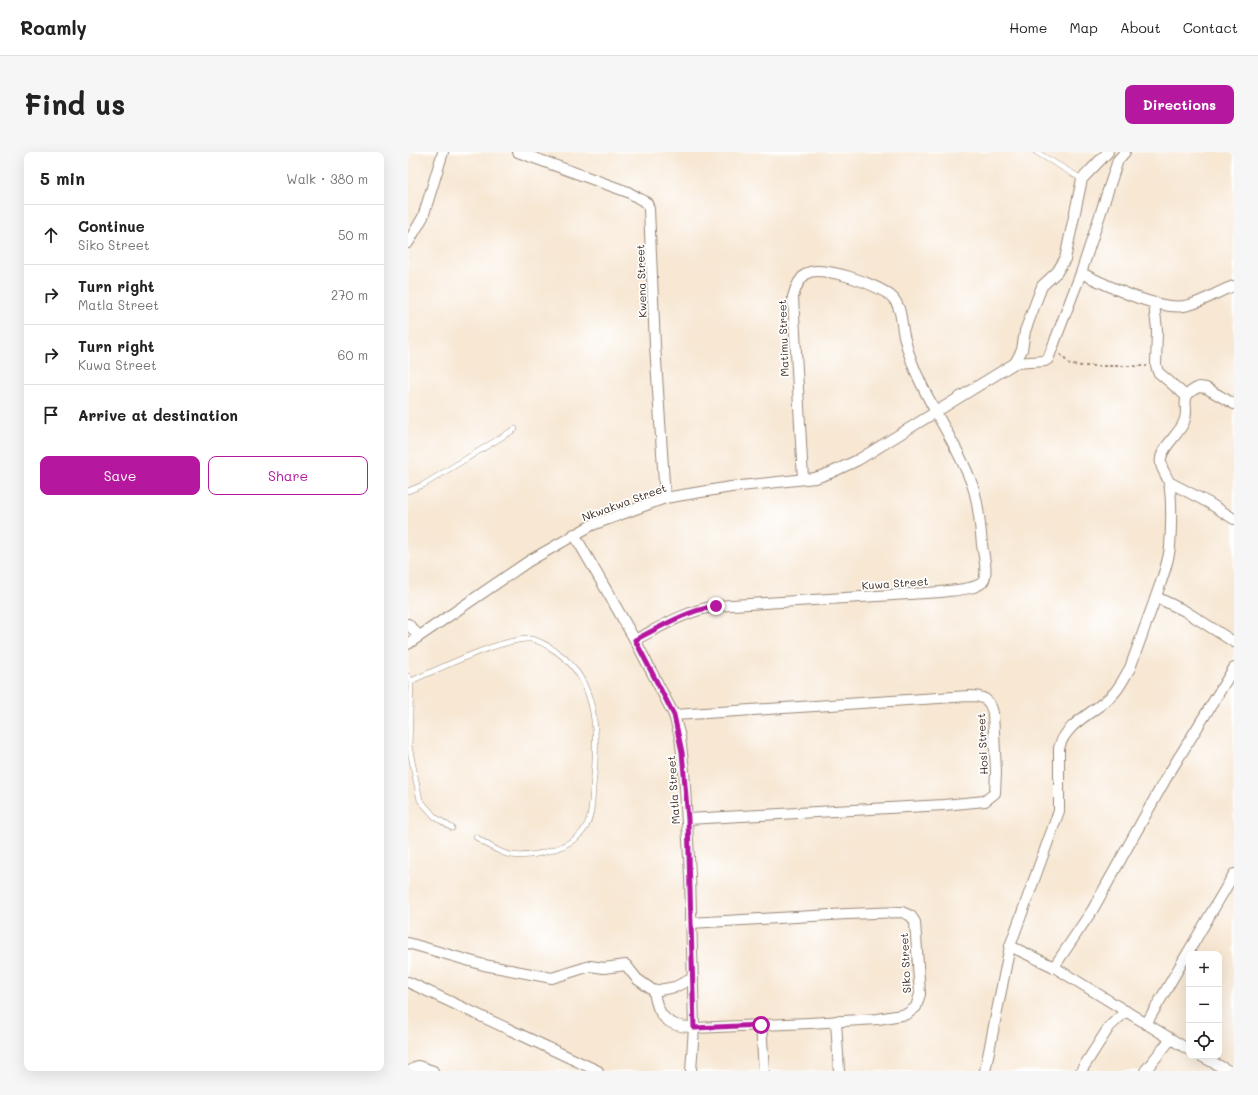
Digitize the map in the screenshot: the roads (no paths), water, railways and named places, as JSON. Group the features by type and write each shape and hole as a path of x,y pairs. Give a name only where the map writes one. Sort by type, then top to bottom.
{"street":[{"path":"408,243 423,217 443,152"},
{"name":"Kwena Street","path":"518,152 628,192 647,203 649,209 655,345 665,498"},
{"path":"1015,363 1022,350 1025,331 1042,286 1057,272 1065,259 1082,179 1108,152"},
{"path":"1015,363 1045,361 1051,355 1082,270 1118,160 1125,152"},
{"path":"1082,270 1130,295 1154,303 1175,306 1188,306 1234,286"},
{"name":"Matimu Street","path":"803,479 793,297 798,283 806,273 813,271 831,271 869,285 893,297 900,313 904,336 912,363 937,412"},
{"path":"1154,303 1157,330 1156,365 1161,376 1186,396"},
{"name":"Nkwakwa Street","path":"408,644 529,561 592,525 665,498 723,488 803,479 830,473 845,467 1015,363"},
{"path":"985,1071 1010,946 1059,811 1060,742 1066,732 1114,693 1123,681 1130,668 1164,573 1170,546 1169,482 1162,468 1161,458 1163,452 1181,430 1185,420 1186,412 1184,400 1186,396 1199,387 1206,388 1234,404"},
{"name":"Kuwa Street","path":"635,640 676,618 698,609 716,606 941,592 981,584 985,577 984,562 974,488 950,435 937,412"},
{"path":"1169,482 1209,503 1234,519"},
{"name":"Matla Street","path":"574,534 635,640 674,715 682,752 688,819 694,1027 691,1071"},
{"path":"1156,597 1185,611 1234,642"},
{"path":"408,624 420,636"},
{"path":"1054,967 1093,910 1165,780 1234,668"},
{"name":"Hosi Street","path":"674,715 970,696 985,698 990,702 993,713 996,785 992,798 985,801 944,805 688,819"},
{"path":"1146,1024 1234,874"},
{"name":"Siko Street","path":"654,992 655,1004 665,1019 676,1026 694,1027 836,1022 904,1015 916,1007 920,994 920,978 915,922 911,916 902,912 690,923"},
{"path":"408,943 484,965 552,978 590,966 604,968 626,965 636,979 654,992 675,987 693,978"},
{"path":"1010,946 1054,967 1170,1040 1186,1048"},
{"path":"408,982 598,1071"},
{"path":"1082,1071 1109,1027 1126,1011"},
{"path":"836,1022 839,1071"},
{"path":"761,1025 764,1071"},
{"path":"1145,1071 1170,1040"},
{"path":"1207,1059 1229,1071"},
{"path":"410,1071 418,1066 433,1071"}],"lane":[{"path":"1036,152 1082,179"},
{"path":"408,491 423,485 515,429"},
{"path":"452,828 435,817 420,800 409,746 410,678 506,642 531,639 549,646 570,661 584,680 595,722 596,765 591,810 584,831 571,841 552,851 530,855 510,855 476,837"}]}
